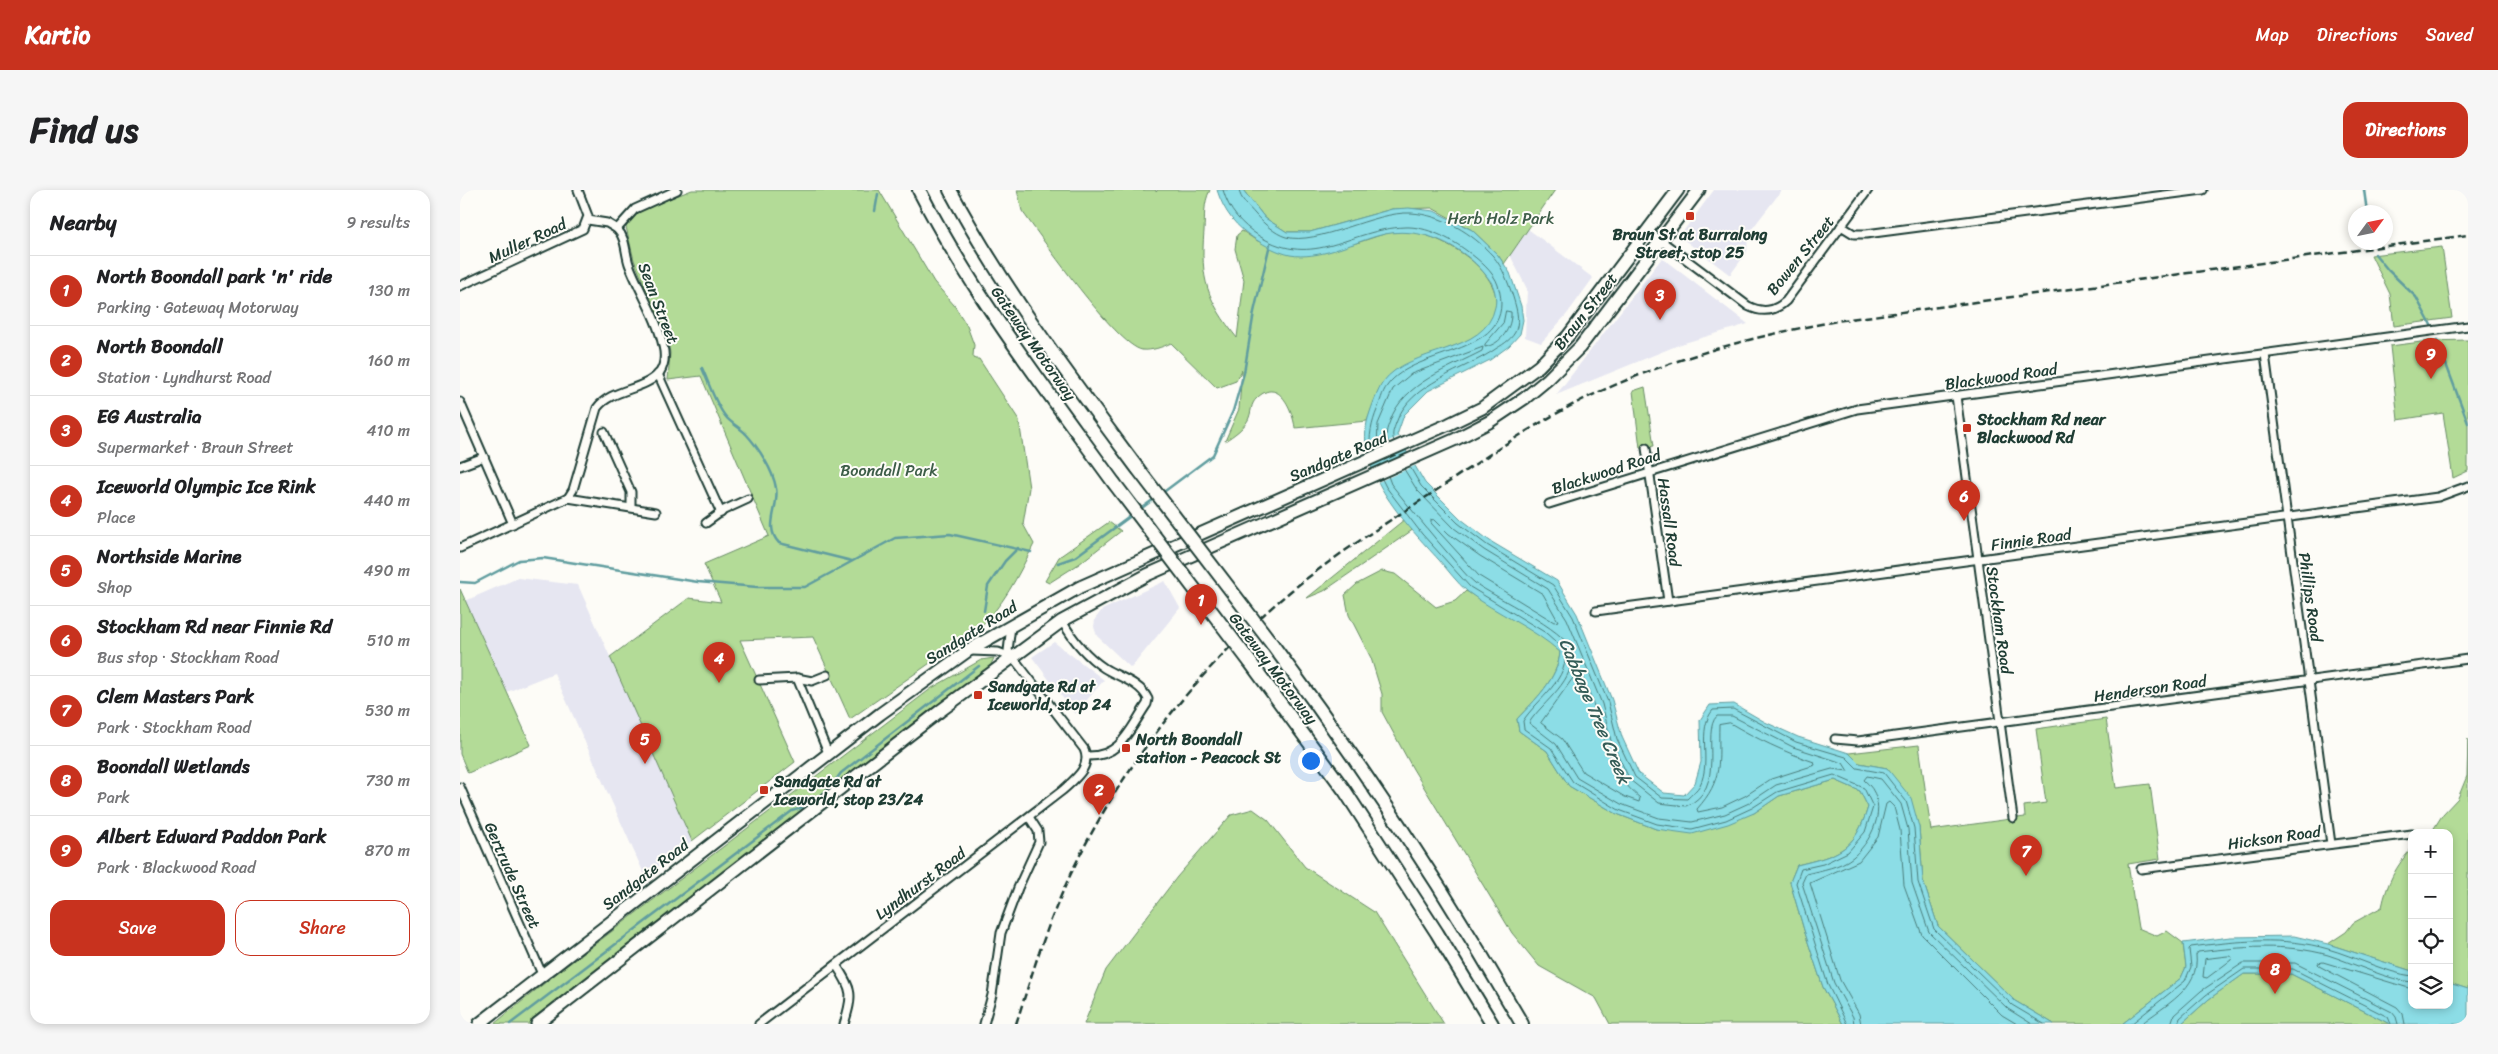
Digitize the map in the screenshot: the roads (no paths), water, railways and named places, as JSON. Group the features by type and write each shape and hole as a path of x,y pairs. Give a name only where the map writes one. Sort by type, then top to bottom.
{"highway":[{"name":"Gateway Motorway","path":"920,190 940,230 995,319 1114,483 1250,662 1350,799 1437,933 1492,1024"},
{"name":"Gateway Motorway","path":"950,190 994,265 1048,346 1138,469 1272,644 1382,798 1463,924 1522,1024"},
{"name":"Braun Street","path":"1539,366 1568,336 1678,190"},
{"name":"Braun Street","path":"1548,379 1580,347 1699,190"},
{"name":"Sandgate Road","path":"479,1024 828,753 921,683 969,650 1011,625 1114,571 1354,467 1482,408 1539,366"},
{"name":"Sandgate Road","path":"537,1024 1011,658 1062,622 1147,575 1490,422 1548,379"}],"street":[{"path":"578,190 588,220"},
{"path":"617,228 635,209 677,190"},
{"name":"Bowen Street","path":"1661,240 1748,306 1756,310 1768,311 1786,300 1868,190"},
{"path":"1841,226 1854,234 1866,234 2202,190"},
{"name":"Muller Road","path":"460,286 577,232 585,226 588,220 607,223 617,228"},
{"name":"Sean Street","path":"617,228 623,238 630,265 662,340 664,361 658,374"},
{"path":"1648,230 1661,240"},
{"name":"Blackwood Road","path":"1548,504 1650,471 1857,409 2468,326"},
{"name":"Phillips Road","path":"2265,354 2331,844"},
{"path":"460,548 568,498 573,490 597,408 604,401 658,374 721,512"},
{"name":"Stockham Road","path":"1956,396 2013,818"},
{"path":"460,402 513,524"},
{"path":"604,432 631,492 631,507"},
{"name":"Hassall Road","path":"1646,448 1668,601"},
{"path":"460,466 484,456"},
{"name":"Finnie Road","path":"1596,611 2438,497 2468,486"},
{"path":"568,498 582,502 631,507 656,512"},
{"path":"706,523 721,512 748,499"},
{"path":"1011,625 1007,646 1011,658 1081,745 1086,756 1102,756 1115,749 1147,704 1148,699 1130,681 1106,669 1082,650 1062,622"},
{"path":"969,650 998,652 1011,658"},
{"name":"Henderson Road","path":"1835,739 1858,741 2468,659"},
{"path":"760,680 797,678 812,681 827,675"},
{"path":"797,678 828,753"},
{"name":"Lyndhurst Road","path":"759,1024 1029,817 1083,771 1086,756"},
{"name":"Gertrude Street","path":"460,787 542,974"},
{"path":"984,1024 992,995 1001,933 1018,888 1039,842 1038,831 1029,817"},
{"name":"Hickson Road","path":"2140,869 2408,834"},
{"path":"836,965 847,981 851,993 844,1024"}],"water":[{"name":"Cabbage Tree Creek","path":"1217,190 1243,190 1265,218 1287,232 1310,232 1392,209 1409,208 1434,211 1472,230 1498,255 1510,273 1521,306 1523,320 1520,334 1509,346 1490,360 1428,391 1404,415 1397,435 1425,483 1461,519 1490,541 1557,581 1577,614 1612,700 1622,737 1639,774 1664,793 1684,795 1695,783 1701,762 1700,720 1710,705 1734,704 1765,722 1798,737 1849,753 1859,763 1887,768 1911,798 1919,827 1923,881 1938,926 2015,1001 2054,1024 1843,1024 1823,987 1790,882 1797,865 1834,854 1851,842 1863,822 1868,807 1860,791 1835,780 1779,796 1754,813 1728,824 1692,834 1656,829 1617,814 1569,786 1547,751 1519,731 1517,719 1538,697 1550,680 1555,671 1560,652 1538,635 1479,600 1460,585 1413,531 1387,497 1369,460 1366,441 1367,422 1376,395 1383,382 1395,370 1410,362 1462,342 1477,334 1489,323 1496,301 1495,291 1491,282 1481,269 1455,248 1425,235 1393,233 1312,255 1290,255 1281,252 1255,239 1236,224 1223,205"},
{"path":"2294,936 2328,944 2408,970 2408,1009 2453,1009 2453,984 2468,989 2468,1024 2390,1024 2291,974 2244,974 2209,999 2181,1024 2122,1024 2181,978 2186,967 2183,943 2230,937"}],"waterway":[{"path":"2364,190 2366,205"},
{"path":"875,211 878,194"},
{"path":"1161,494 1213,455 1233,411 1244,373 1254,312 1270,244"},
{"path":"2375,254 2388,270 2416,297 2431,325"},
{"path":"2437,340 2468,423"},
{"path":"702,368 722,412 751,439 772,474 777,495 772,523 774,537 779,543 852,561"},
{"path":"1139,510 1154,499"},
{"path":"1058,563 1075,557 1132,515"},
{"path":"460,582 475,583 519,560 543,558 698,582 757,587 805,587 895,538 950,534 1031,552"},
{"path":"984,611 988,586 1005,561 1018,548"},
{"path":"510,1024 792,811 799,809 820,796 841,773 979,666"}],"railway":[{"path":"1016,1024 1046,934 1078,860 1101,816 1127,774 1187,694 1255,623 1292,590 1326,564 1487,456 1561,411 1612,386 1708,351 1809,326 2468,235"}],"place":[{"name":"Braun St at Burralong Street, stop 25","path":"1690,216"},
{"name":"EG Australia","path":"1660,320"},
{"name":"Albert Edward Paddon Park","path":"2431,379"},
{"name":"Stockham Rd near Blackwood Rd","path":"1967,428"},
{"name":"Stockham Rd near Finnie Rd","path":"1964,521"},
{"name":"North Boondall park 'n' ride","path":"1201,625"},
{"name":"Iceworld Olympic Ice Rink","path":"719,683"},
{"name":"Sandgate Rd at Iceworld, stop 24","path":"978,695"},
{"name":"North Boondall station - Peacock St","path":"1126,748"},
{"name":"Northside Marine","path":"645,764"},
{"name":"Sandgate Rd at Iceworld, stop 23/24","path":"764,790"},
{"name":"North Boondall","path":"1099,815"},
{"name":"Clem Masters Park","path":"2026,876"},
{"name":"Boondall Wetlands","path":"2275,994"}],"park label":[{"name":"Herb Holz Park","path":"1501,218"},
{"name":"Boondall Park","path":"889,470"}]}
